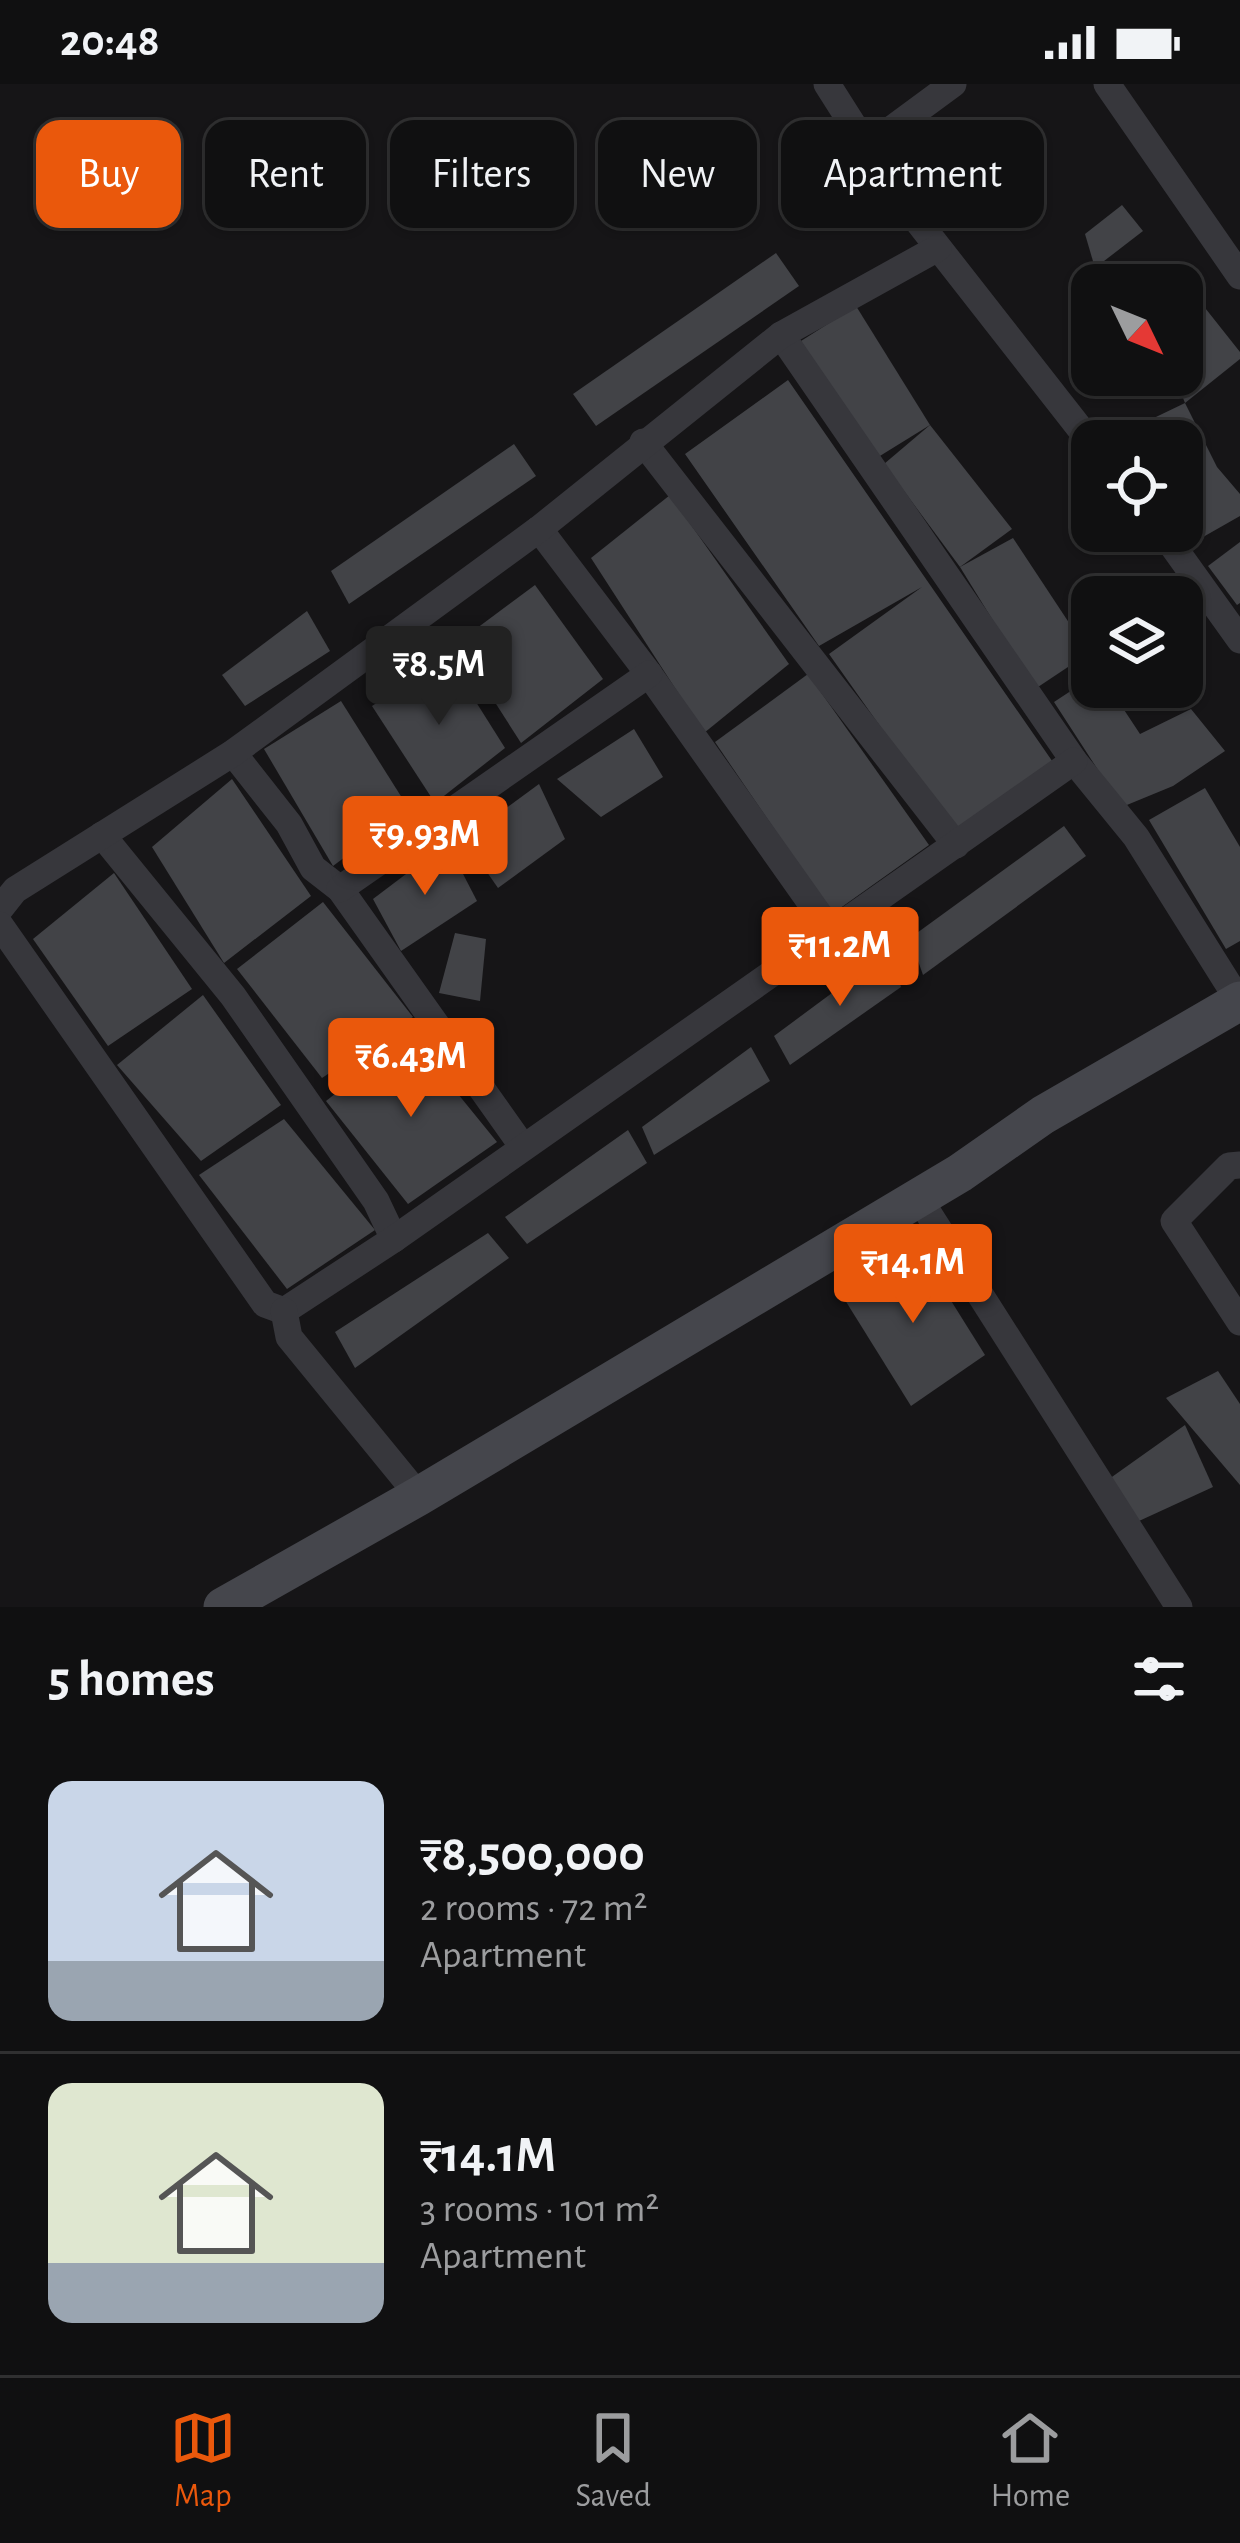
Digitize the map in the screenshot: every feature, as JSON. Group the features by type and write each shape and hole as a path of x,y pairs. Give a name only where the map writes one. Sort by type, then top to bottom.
{"main road":[{"path":"224,1607 419,1496 918,1197 1043,1114 1240,1001"}],"street":[{"path":"827,84 849,120"},
{"path":"904,120 953,84"},
{"path":"1107,84 1240,276"},
{"path":"924,228 1074,420"},
{"path":"0,909 15,890 233,753 539,529 781,335 938,248"},
{"path":"781,335 1075,760 1136,837 1240,1001"},
{"path":"643,442 956,845"},
{"path":"539,529 649,674 830,930"},
{"path":"1177,552 1240,640"},
{"path":"340,889 649,674"},
{"path":"233,753 290,824 314,868 340,889 523,1147"},
{"path":"284,1311 394,1239 1075,760"},
{"path":"102,836 233,996 376,1201 394,1239"},
{"path":"0,925 266,1304 284,1311"},
{"path":"1240,1165 1229,1166 1174,1221 1240,1322"},
{"path":"918,1197 1179,1607"},
{"path":"284,1311 289,1336 419,1496"}],"building":[{"path":"1122,205 1143,231 1100,264 1094,264 1085,234"},
{"path":"776,253 799,286 596,426 573,394"},
{"path":"1203,305 1240,352 1240,359 1203,389"},
{"path":"856,306 930,425 875,459 801,341"},
{"path":"788,380 1057,768 959,838 829,654 922,587 819,646 685,454"},
{"path":"1185,403 1194,420 1150,420"},
{"path":"930,425 1012,529 960,567 884,464"},
{"path":"1203,439 1217,467 1240,494 1240,516 1203,537"},
{"path":"514,444 536,476 349,604 331,571"},
{"path":"670,495 789,664 704,733 591,558"},
{"path":"1013,538 1071,626 1071,665 1035,689 960,567"},
{"path":"1240,542 1240,603 1237,605 1208,566"},
{"path":"535,585 603,679 521,743 457,643"},
{"path":"307,611 330,651 245,706 222,675"},
{"path":"447,656 505,748 435,803 372,706"},
{"path":"808,674 929,845 832,914 715,742"},
{"path":"1071,691 1071,708 1123,708 1140,734 1191,709 1225,751 1173,786 1122,807 1054,702"},
{"path":"341,701 409,809 333,866 264,749"},
{"path":"634,729 663,777 601,817 557,779"},
{"path":"232,779 311,896 224,963 152,847"},
{"path":"539,784 565,839 498,888 464,839"},
{"path":"1205,788 1240,847 1240,941 1226,949 1149,820"},
{"path":"1064,826 1086,856 923,975 910,938"},
{"path":"447,843 477,901 401,951 373,899"},
{"path":"114,873 192,989 108,1046 33,939"},
{"path":"323,902 413,1017 322,1078 237,969"},
{"path":"455,933 486,939 480,1001 439,993"},
{"path":"890,950 901,987 790,1065 774,1036"},
{"path":"203,995 281,1105 201,1161 117,1065"},
{"path":"410,1035 497,1142 408,1204 326,1101"},
{"path":"751,1047 770,1081 654,1155 642,1127"},
{"path":"284,1119 375,1230 287,1289 199,1175"},
{"path":"628,1130 647,1163 527,1244 505,1217"},
{"path":"488,1233 509,1258 355,1368 335,1332"},
{"path":"918,1248 985,1355 911,1406 840,1292"},
{"path":"1218,1371 1240,1404 1240,1485 1166,1398"},
{"path":"1185,1425 1213,1487 1139,1521 1109,1479"}]}
